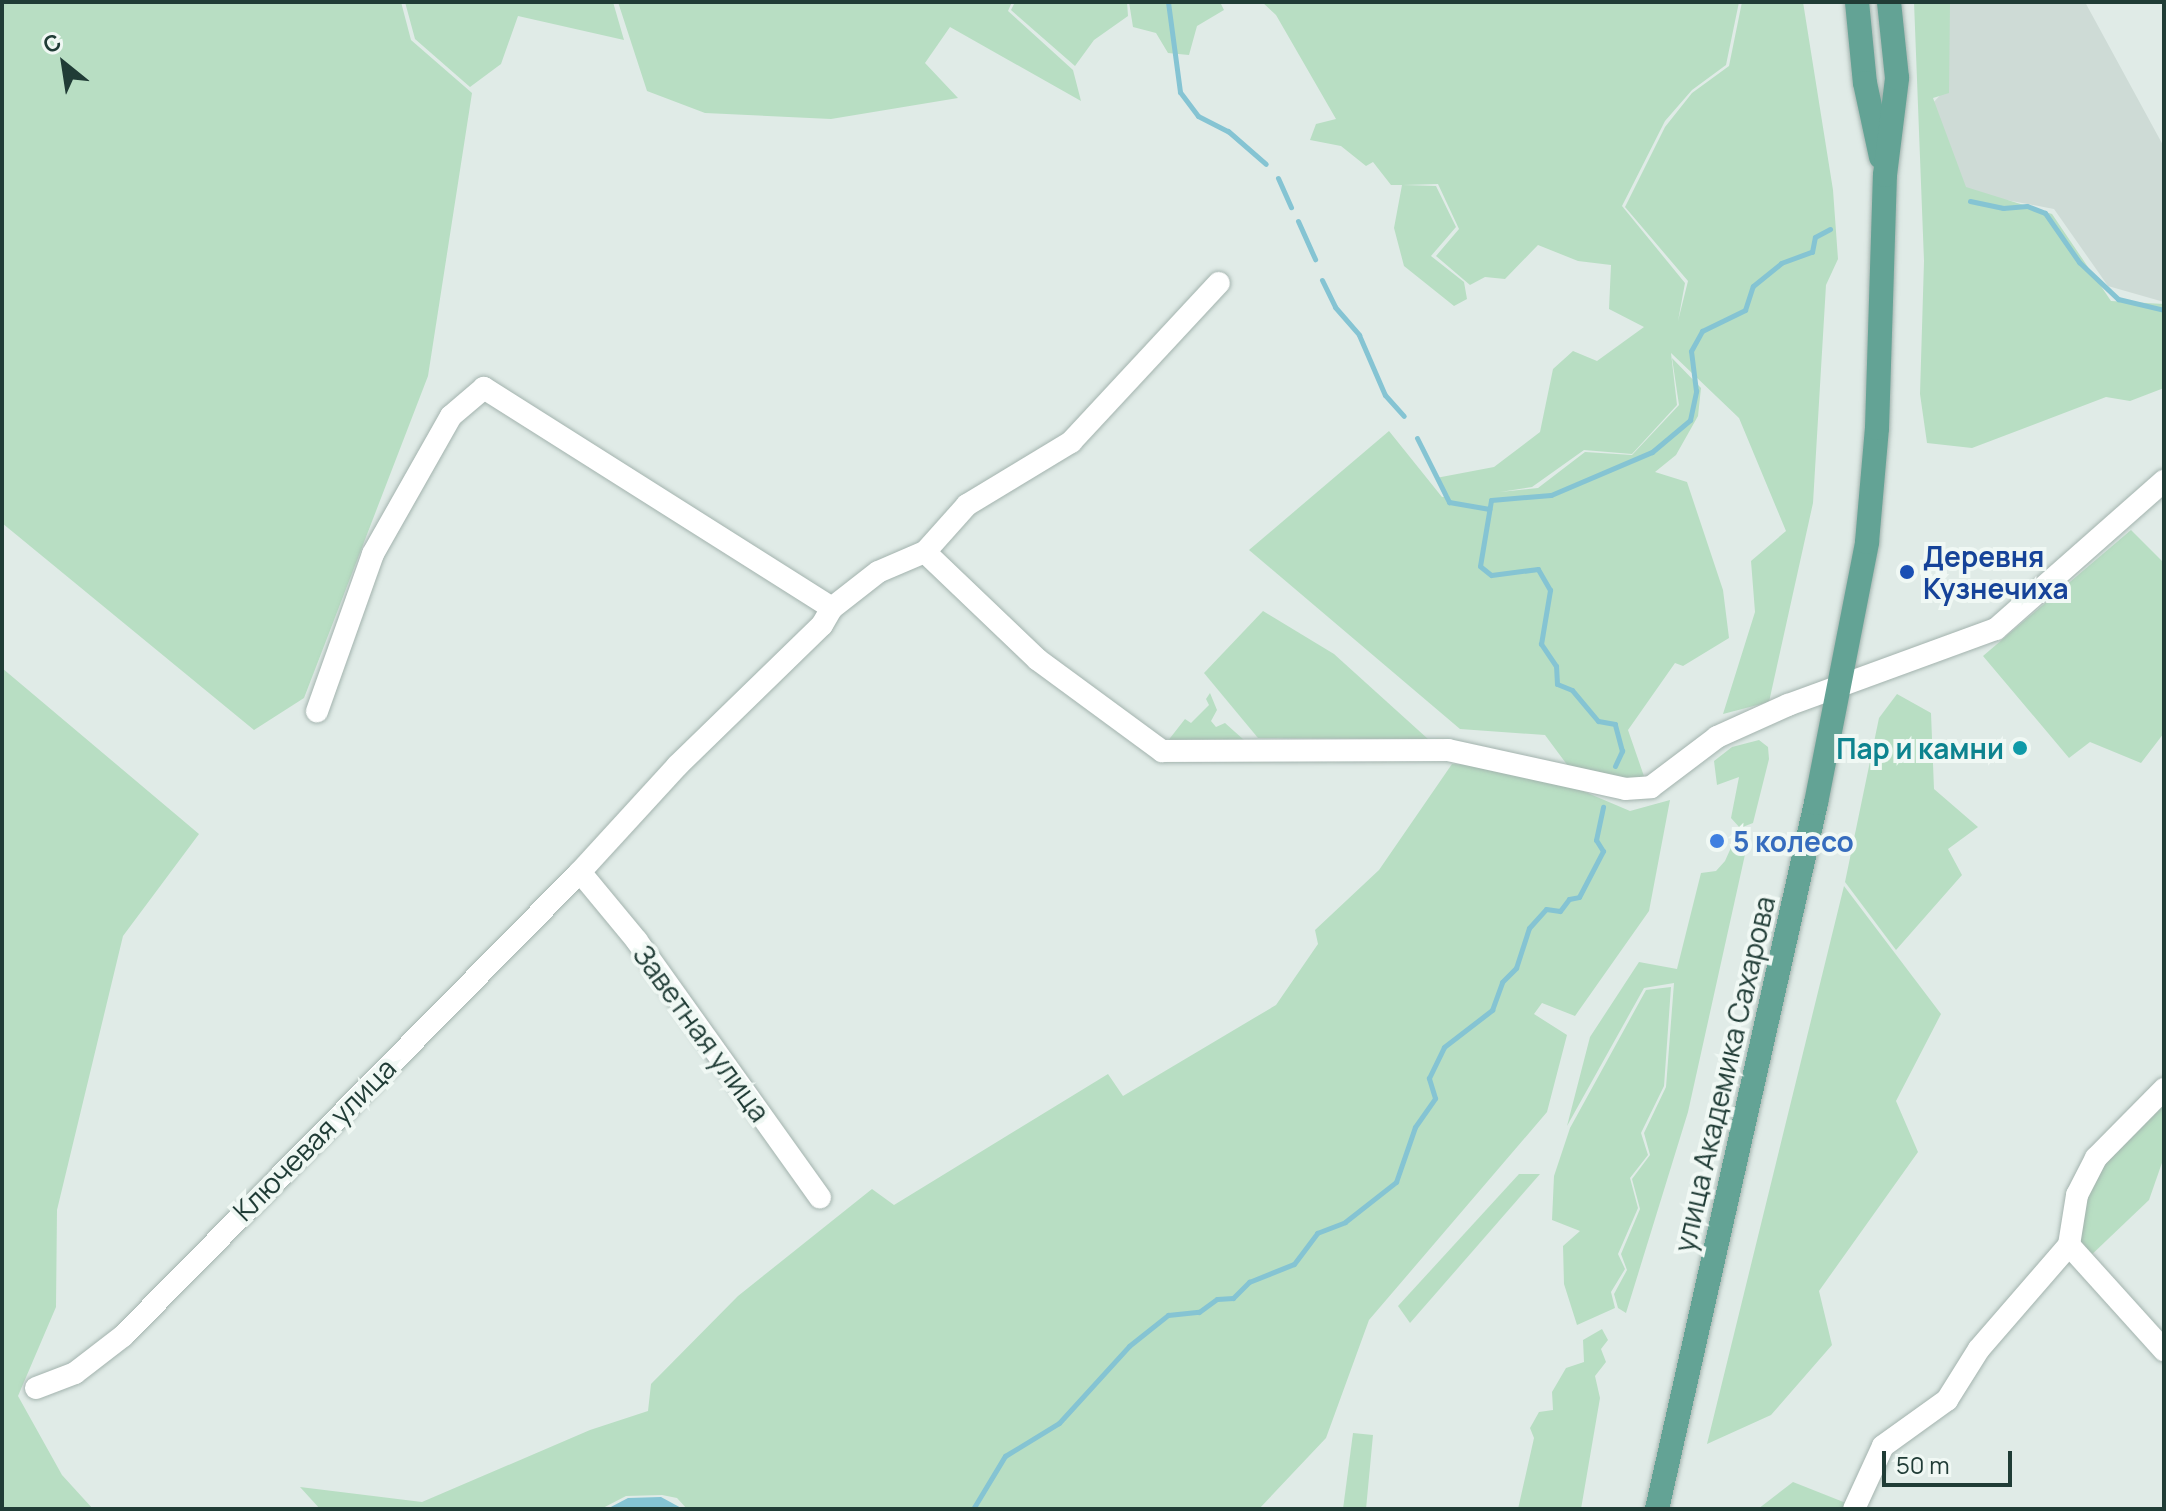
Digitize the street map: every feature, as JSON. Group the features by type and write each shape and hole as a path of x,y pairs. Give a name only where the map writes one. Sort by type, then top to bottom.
{"main road":[{"name":"улица Академика Сахарова","path":"1857,2 1865,83 1885,175"},
{"name":"улица Академика Сахарова","path":"1657,1509 1839,690 1872,485 1885,175 1897,78 1889,2"}],"street":[{"path":"1219,283 1071,442 967,505 925,552 1038,660 1109,717 1162,751 1177,754 1448,750 1625,789 1651,787 1717,737 1788,705 1839,690 1996,629 2164,481"},
{"path":"317,711 373,554 451,416 484,388 832,608"},
{"name":"Ключевая улица","path":"36,1388 75,1373 123,1336 580,872 677,766 822,625 832,608 878,572 925,552"},
{"name":"Заветная улица","path":"580,872 637,941 820,1198"},
{"path":"1854,1509 1883,1446 1947,1400 1979,1349 2069,1245 2077,1195 2096,1158 2164,1089"},
{"path":"2069,1245 2164,1350"}],"shaded area":[{"path":"1938,2 2085,2 2164,147 2164,302 2108,286 2054,209 1964,192 1931,105 1945,90"}],"green space":[{"path":"2,2 401,2 411,40 472,93 428,376 304,698 254,730 2,523"},
{"path":"405,2 613,2 624,40 518,16 501,64 470,87 415,39"},
{"path":"618,2 1012,2 1008,11 1073,70 1081,101 950,27 925,63 958,98 831,119 705,113 647,91"},
{"path":"1015,2 1127,2 1128,16 1094,40 1075,66 1011,10"},
{"path":"1129,2 1220,2 1224,10 1197,26 1189,55 1168,53 1156,33 1133,27"},
{"path":"1262,2 1739,2 1726,65 1692,90 1665,121 1622,206 1685,283 1678,321 1688,281 1625,207 1665,127 1692,93 1729,66 1742,2 1803,2 1833,190 1838,259 1826,285 1813,503 1769,702 1723,714 1755,612 1751,561 1786,531 1739,418 1671,353 1677,405 1632,454 1584,450 1532,487 1500,492 1538,488 1585,452 1632,455 1679,405 1672,358 1701,388 1698,416 1676,455 1655,472 1687,482 1723,590 1729,638 1683,666 1675,663 1628,730 1646,782 1568,766 1545,735 1460,729 1249,550 1389,431 1442,497 1449,496 1436,478 1494,467 1540,432 1553,369 1573,351 1597,361 1644,327 1609,309 1611,265 1578,261 1538,245 1505,279 1485,277 1470,285 1436,256 1459,229 1438,184 1403,185 1436,186 1456,227 1431,256 1464,282 1467,299 1454,306 1404,266 1394,228 1402,185 1391,185 1373,162 1366,166 1341,146 1310,140 1316,124 1336,119 1276,15"},
{"path":"1914,2 1950,2 1949,93 1933,98 1966,187 2052,214 2111,301 2164,304 2164,388 2130,401 2106,397 1972,448 1927,443 1920,394 1924,261"},
{"path":"2131,530 2164,563 2164,733 2141,763 2090,742 2069,758 1983,656"},
{"path":"1263,611 1334,654 1428,739 1258,738 1204,673"},
{"path":"2,668 199,834 123,936 57,1210 56,1307 18,1396 62,1475 93,1509 2,1509"},
{"path":"1210,693 1217,710 1211,721 1216,727 1225,723 1244,740 1167,742 1185,719 1191,723 1209,705 1206,699"},
{"path":"1897,694 1931,713 1934,789 1978,827 1948,849 1962,875 1896,950 1845,882 1879,718"},
{"path":"1759,740 1768,747 1769,759 1753,823 1740,828 1731,818 1739,777 1717,785 1714,761 1732,747"},
{"path":"1452,764 1490,766 1583,791 1630,811 1670,800 1649,911 1575,1016 1542,1003 1534,1014 1567,1035 1547,1112 1369,1320 1326,1438 1259,1509 687,1509 677,1498 662,1495 626,1496 601,1509 320,1509 300,1487 422,1502 590,1430 648,1411 651,1384 738,1296 872,1189 894,1205 1108,1074 1123,1096 1276,1005 1318,944 1315,930 1379,870"},
{"path":"1738,832 1748,841 1688,1112 1626,1313 1618,1308 1614,1294 1627,1270 1621,1254 1640,1209 1632,1179 1650,1155 1644,1133 1666,1087 1674,983 1644,988 1567,1126 1590,1037 1639,962 1677,969 1701,873 1716,871 1725,861"},
{"path":"1844,886 1941,1014 1896,1101 1918,1152 1819,1291 1832,1345 1771,1415 1707,1444"},
{"path":"1671,987 1664,1086 1641,1133 1648,1155 1630,1178 1638,1208 1618,1254 1625,1269 1611,1292 1615,1308 1577,1325 1564,1284 1563,1246 1580,1231 1552,1220 1554,1176 1570,1128 1646,990"},
{"path":"2164,1095 2164,1157 2149,1200 2086,1260 2075,1240 2086,1187 2104,1157"},
{"path":"1519,1174 1540,1174 1410,1323 1398,1306"},
{"path":"1602,1329 1608,1340 1601,1349 1606,1362 1595,1376 1600,1398 1581,1509 1518,1509 1534,1438 1530,1428 1539,1412 1553,1410 1552,1392 1566,1368 1584,1362 1583,1340"},
{"path":"1353,1433 1373,1435 1366,1509 1343,1509"},
{"path":"1793,1482 1846,1503 1843,1509 1758,1509"}],"water":[{"path":"661,1497 683,1509 607,1509 628,1498"}],"waterway":[{"path":"1168,2 1180,92 1198,116 1228,131 1266,164"},
{"path":"1278,178 1291,207"},
{"path":"1970,201 2003,208 2027,206 2045,213 2079,262 2118,299 2164,310"},
{"path":"1298,221 1315,259"},
{"path":"1615,766 1622,751 1615,724 1598,721 1572,690 1557,684 1556,666 1541,644 1550,590 1538,569 1491,575 1480,566 1491,500 1551,495 1652,452 1690,420 1696,391 1691,351 1702,331 1745,310 1753,286 1781,263 1812,252 1815,237 1830,229"},
{"path":"1322,280 1335,307 1359,335 1385,395 1404,416"},
{"path":"1417,438 1449,502 1489,509"},
{"path":"973,1509 1005,1456 1059,1423 1129,1346 1168,1315 1199,1312 1217,1299 1233,1298 1249,1282 1294,1264 1317,1233 1345,1222 1396,1182 1415,1127 1435,1098 1429,1078 1444,1047 1492,1010 1502,982 1516,968 1529,928 1546,909 1560,911 1569,899 1579,897 1603,851 1596,840 1603,807"}],"place":[{"name":"Деревня Кузнечиха","path":"1907,572"},
{"name":"Пар и камни","path":"2020,748"},
{"name":"5 колесо","path":"1717,841"}]}
